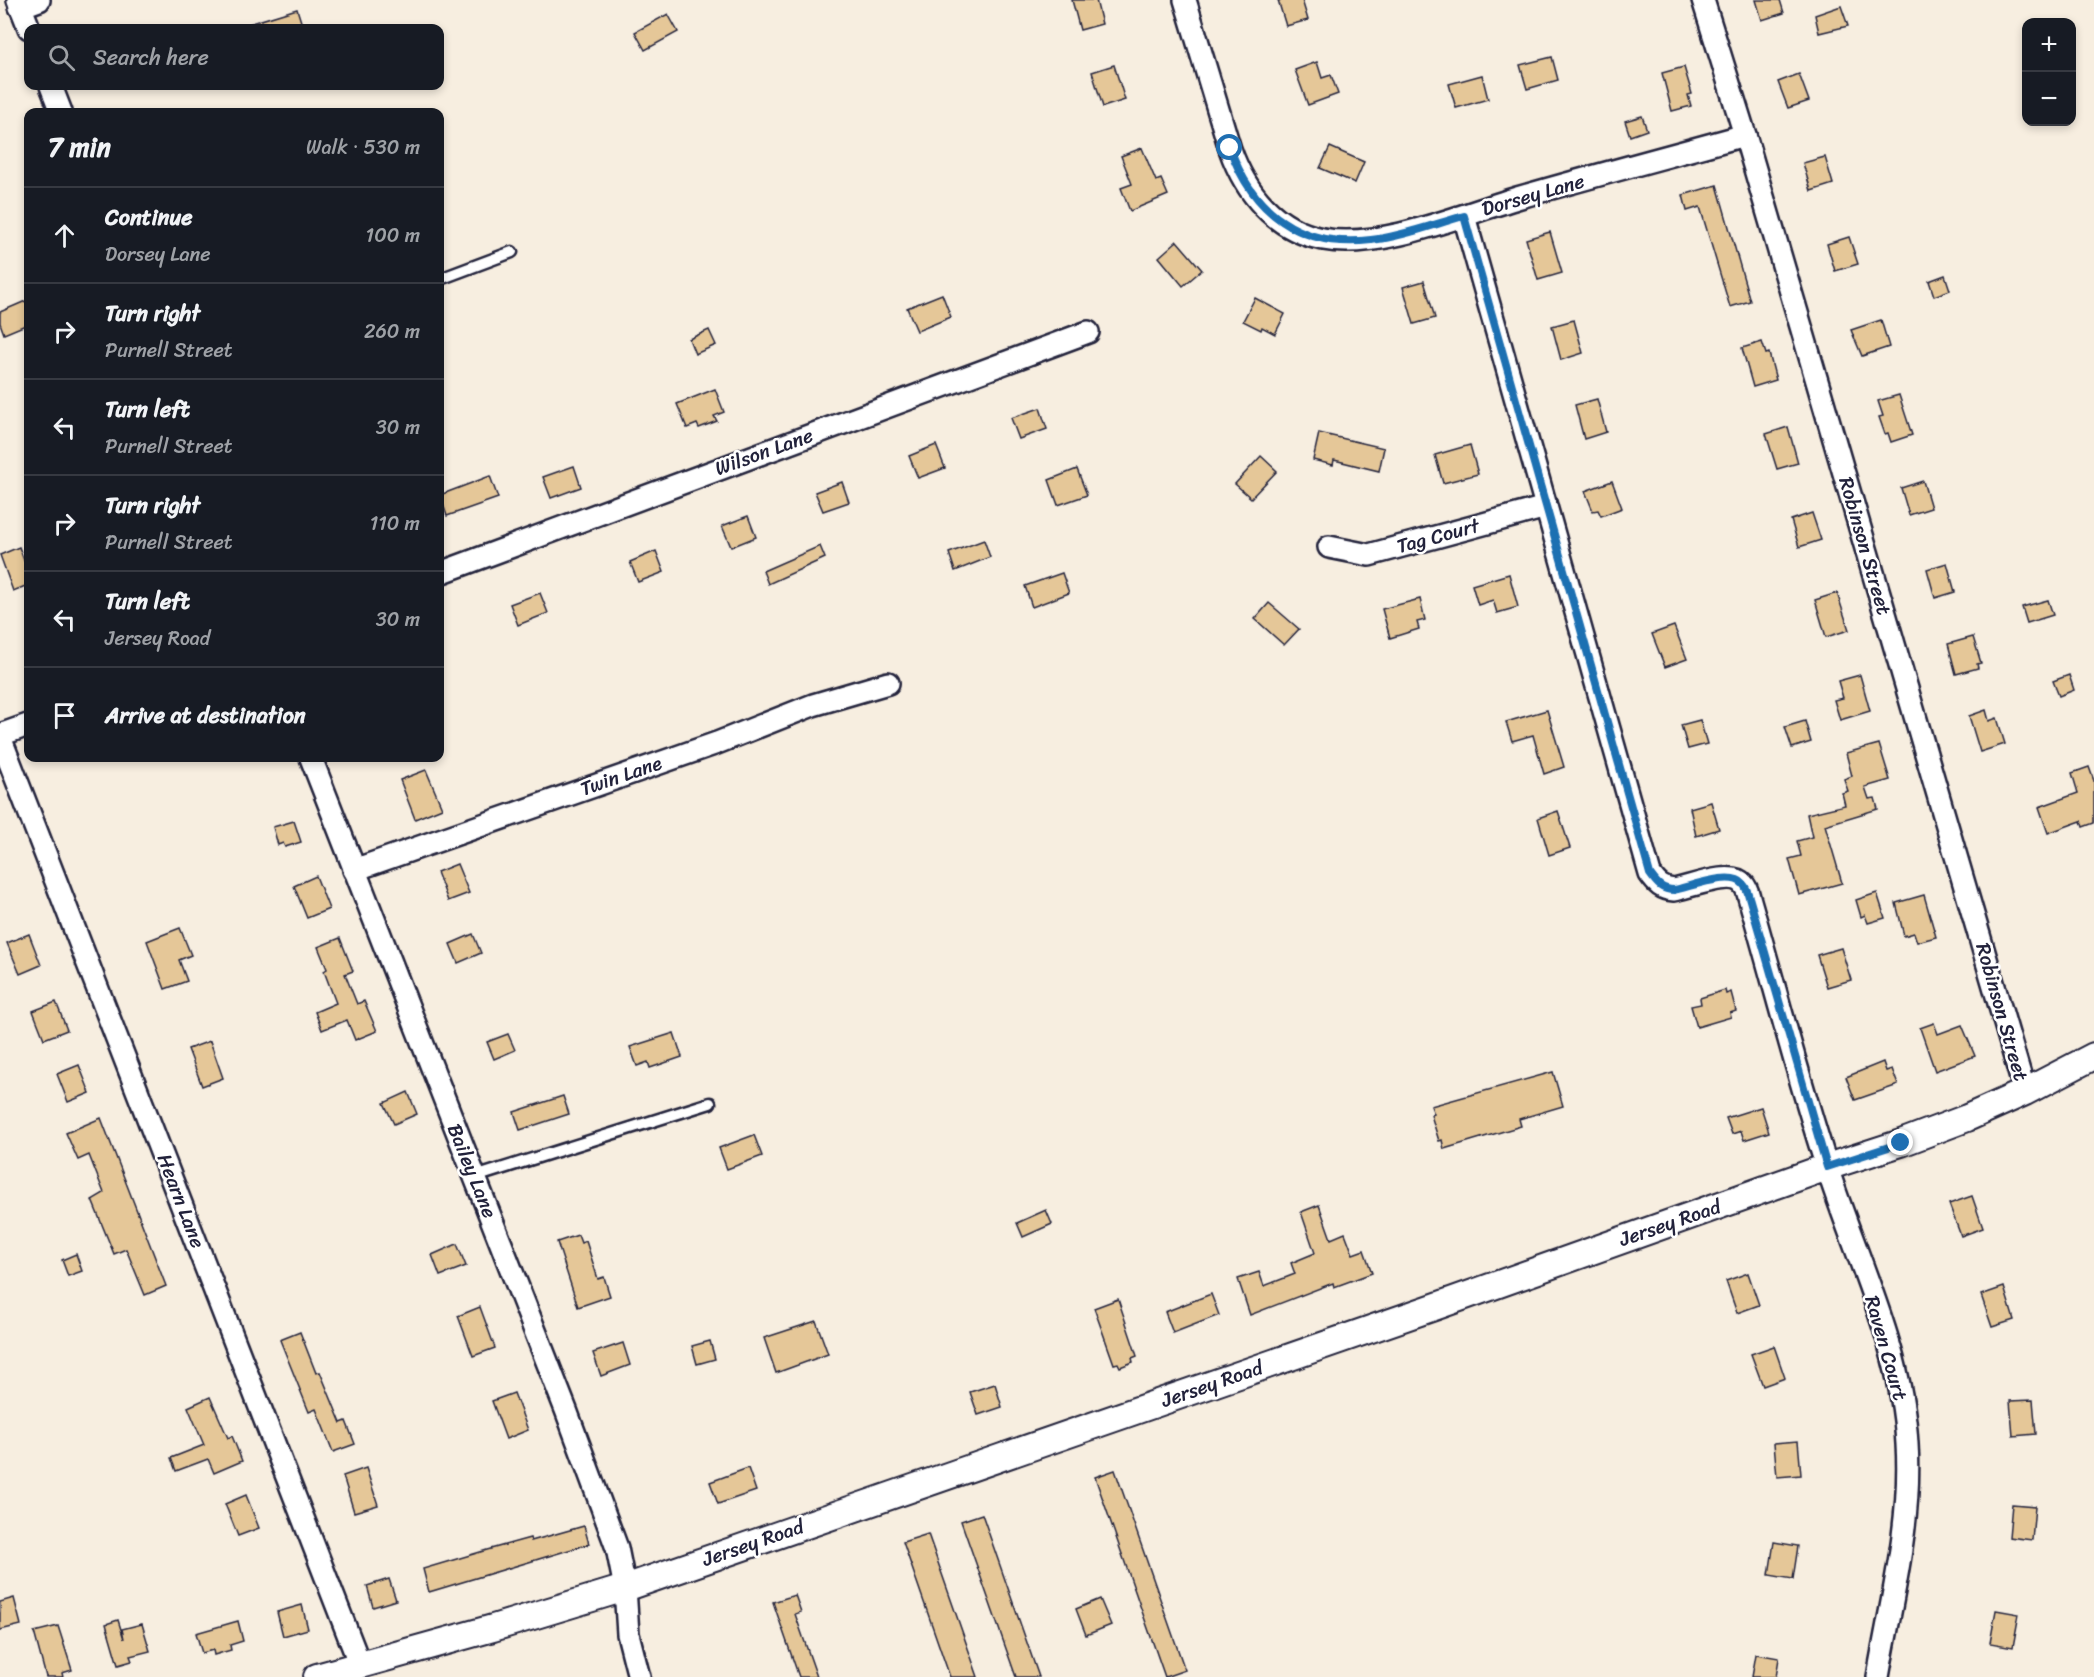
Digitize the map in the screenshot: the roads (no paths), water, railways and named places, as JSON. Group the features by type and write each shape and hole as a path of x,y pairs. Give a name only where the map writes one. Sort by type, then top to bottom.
{"street":[{"name":"Dorsey Lane","path":"1185,0 1236,168 1262,206 1280,221 1301,233 1322,239 1371,240 1464,216 1745,135"},
{"name":"Robinson Street","path":"1703,0 1745,135 2025,1092"},
{"path":"26,2 29,24"},
{"path":"53,90 59,108"},
{"path":"1464,216 1546,507"},
{"name":"Wilson Lane","path":"444,572 1089,332"},
{"name":"Tag Court","path":"1329,547 1369,555 1546,507"},
{"name":"Raven Court","path":"1546,507 1650,874 1656,882 1668,890 1732,878 1742,883 1749,897 1827,1167 1896,1368 1907,1444 1905,1519 1878,1677"},
{"name":"Twin Lane","path":"354,870 717,743 791,712 888,683"},
{"path":"0,736 24,727"},
{"name":"Hearn Lane","path":"0,736 360,1665"},
{"name":"Bailey Lane","path":"313,762 566,1410 617,1548 625,1588 628,1634 639,1677"},
{"name":"Jersey Road","path":"317,1677 625,1588 1437,1306 1967,1118 2025,1092 2094,1056"}],"lane":[{"path":"444,278 512,252"},
{"path":"475,1177 710,1102"}]}
